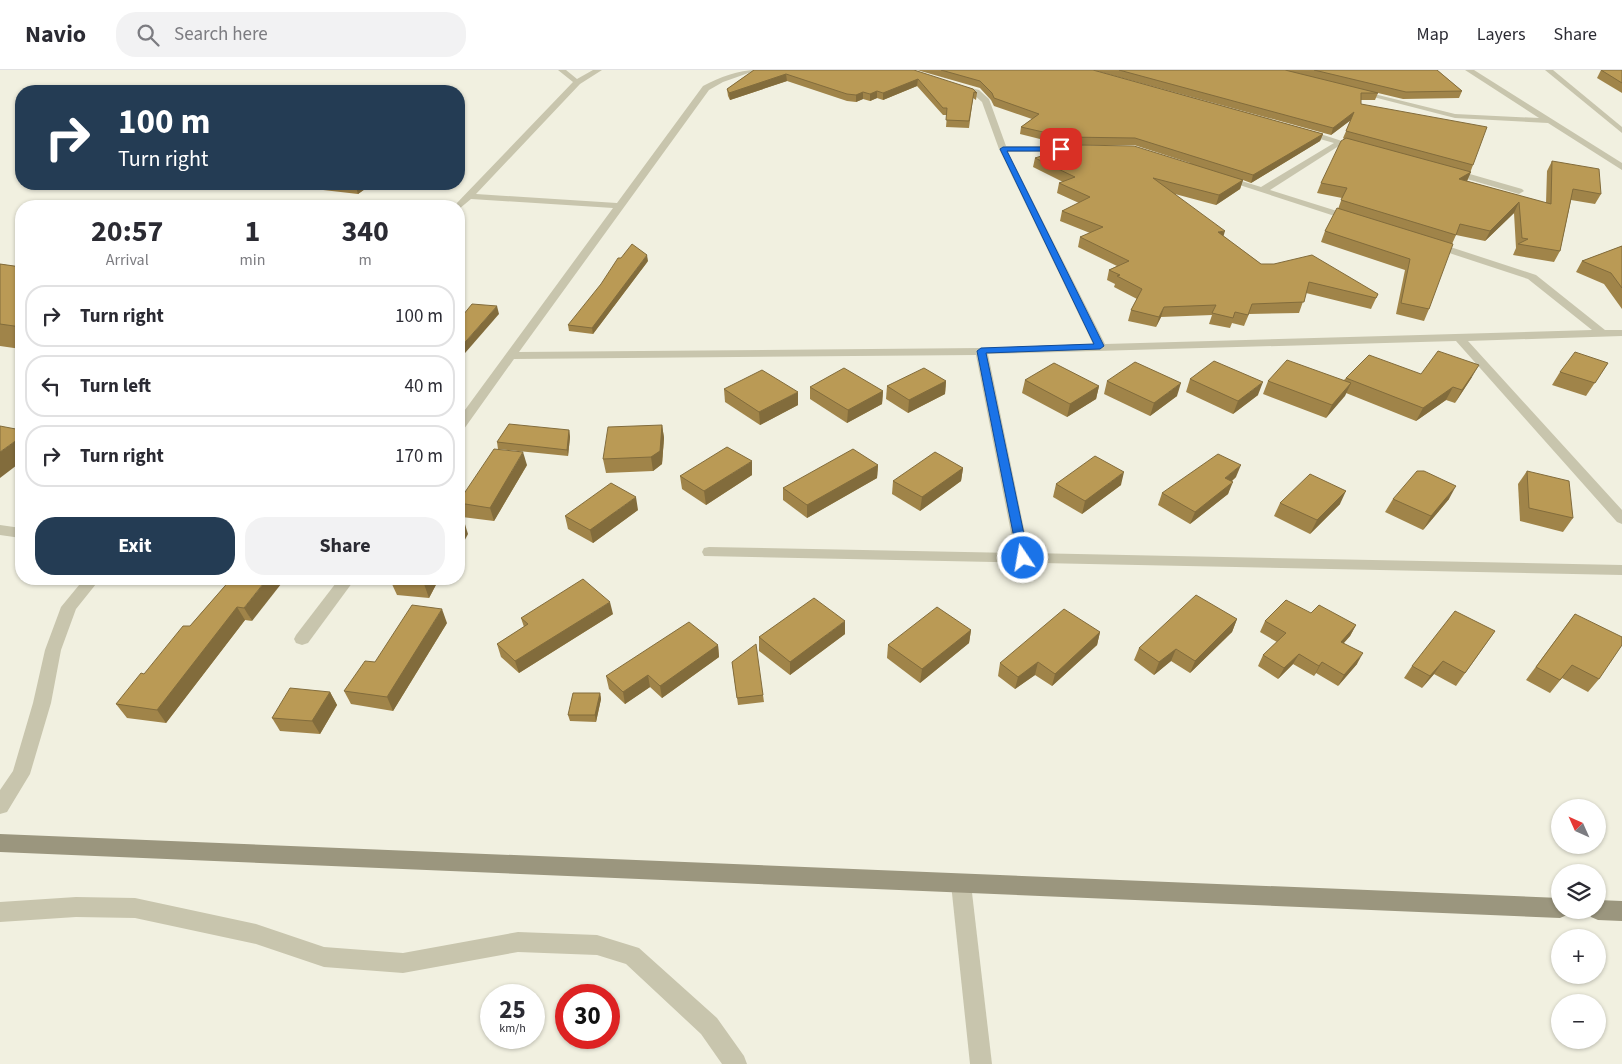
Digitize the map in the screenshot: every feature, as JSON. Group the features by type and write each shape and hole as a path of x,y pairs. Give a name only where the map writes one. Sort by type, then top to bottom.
{"main road":[{"path":"0,843 613,867 961,884 1551,908"},
{"path":"1606,910 1622,911"}],"street":[{"path":"562,70 577,82"},
{"path":"465,200 577,82 598,70"},
{"path":"465,418 706,88 720,80 753,70"},
{"path":"1469,70 1622,167"},
{"path":"1549,70 1622,131"},
{"path":"948,84 976,92 986,101 1003,149 1100,346"},
{"path":"1353,91 1455,116 1548,121"},
{"path":"1294,129 1351,144"},
{"path":"1262,191 1341,142"},
{"path":"1003,149 1090,149"},
{"path":"1435,168 1519,191"},
{"path":"1216,176 1363,223"},
{"path":"469,196 619,206"},
{"path":"1419,240 1532,277 1603,334"},
{"path":"510,356 981,351 1100,346 1622,333"},
{"path":"1459,338 1622,519"},
{"path":"981,351 1023,558"},
{"path":"0,530 15,532"},
{"path":"710,552 1622,570"},
{"path":"0,806 21,774 42,704 53,650 69,607 87,585"},
{"path":"302,639 342,585"},
{"path":"961,884 981,1064"},
{"path":"0,912 76,907 135,908 256,934 324,957 403,963 518,942 597,945 632,955 709,1026 736,1064"}],"building":[{"path":"754,70 914,70 973,89 977,93 974,92 969,121 946,120 947,108 943,108 918,79 883,93 877,91 870,94 863,92 856,95 847,94 786,74 729,93 727,89"},
{"path":"941,70 1093,70 1323,134 1253,175 1135,138 1065,137 1021,127 1039,114 994,98 992,93 980,81"},
{"path":"1119,70 1285,70 1378,93 1361,93 1361,104 1487,127 1473,165 1346,131 1354,112 1333,128"},
{"path":"1314,70 1437,70 1462,91 1406,92"},
{"path":"1601,70 1622,70 1622,83"},
{"path":"1346,138 1471,172 1459,179 1551,204 1552,161 1599,169 1601,194 1573,189 1560,251 1518,244 1528,239 1522,238 1519,202 1490,231 1460,224 1456,235 1341,200 1347,188 1321,183 1341,141"},
{"path":"1076,145 1134,146 1243,180 1219,195 1153,178 1225,231 1218,232 1261,264 1274,264 1312,255 1378,294 1376,298 1309,282 1304,302 1252,304 1248,315 1235,312 1233,318 1212,313 1216,305 1164,307 1159,317 1131,310 1142,289 1109,270 1129,261 1080,237 1103,227 1062,211 1090,197 1059,183 1075,177 1035,158"},
{"path":"1337,208 1453,244 1429,309 1401,303 1410,259 1325,231"},
{"path":"632,244 647,255 592,328 568,325 601,284 618,258 621,258"},
{"path":"1622,246 1622,288 1611,273 1582,261"},
{"path":"0,264 15,266 15,326 0,324"},
{"path":"472,304 497,306 465,342 465,313"},
{"path":"1438,351 1479,365 1462,390 1453,387 1423,408 1346,378 1369,355 1421,374"},
{"path":"1575,352 1608,363 1595,383 1560,372"},
{"path":"1287,360 1351,383 1332,405 1268,381"},
{"path":"1214,361 1263,382 1238,401 1190,379"},
{"path":"1135,362 1181,383 1154,403 1107,381"},
{"path":"1054,363 1099,386 1070,404 1025,380"},
{"path":"844,368 883,391 848,410 810,387"},
{"path":"924,368 946,381 909,400 887,386"},
{"path":"762,370 798,392 759,412 724,389"},
{"path":"509,424 569,430 567,450 497,442"},
{"path":"662,425 660,451 651,457 603,459 608,427"},
{"path":"0,426 15,429 15,441 0,452"},
{"path":"727,447 752,461 704,491 680,476"},
{"path":"494,449 523,452 490,508 465,504 465,492"},
{"path":"853,449 878,465 807,505 783,488"},
{"path":"935,452 963,468 922,497 893,481"},
{"path":"1218,454 1241,465 1225,478 1233,482 1195,512 1162,493"},
{"path":"1095,456 1124,472 1085,501 1056,484"},
{"path":"1417,471 1424,471 1456,486 1431,516 1393,499"},
{"path":"1527,471 1569,481 1573,518 1529,508"},
{"path":"1310,474 1346,491 1317,520 1280,503"},
{"path":"611,483 636,497 590,530 565,516"},
{"path":"583,579 610,602 515,661 497,644 528,624 521,618"},
{"path":"226,585 262,585 244,608 237,607 157,710 116,704 141,673 144,674 183,626 190,626"},
{"path":"1196,595 1237,619 1195,661 1176,649 1159,662 1139,648"},
{"path":"814,598 845,621 790,662 759,637"},
{"path":"1286,600 1311,613 1319,605 1356,625 1341,642 1363,653 1344,675 1322,662 1319,666 1299,654 1284,668 1263,655 1286,633 1265,621"},
{"path":"412,605 442,609 387,697 344,691 365,661 375,662"},
{"path":"937,607 971,630 922,669 888,645"},
{"path":"1064,609 1100,632 1055,674 1038,662 1018,677 1000,663"},
{"path":"1455,611 1495,631 1465,673 1443,661 1430,676 1412,666"},
{"path":"1575,614 1622,637 1622,645 1599,679 1572,665 1560,680 1536,667"},
{"path":"689,622 718,645 660,686 648,675 623,692 606,676"},
{"path":"756,644 763,695 737,698 732,662"},
{"path":"290,688 330,692 312,721 272,718"},
{"path":"573,693 600,693 595,715 568,715"}],"route":[{"path":"1023,558 981,351 1100,346 1003,149 1061,149"}]}
